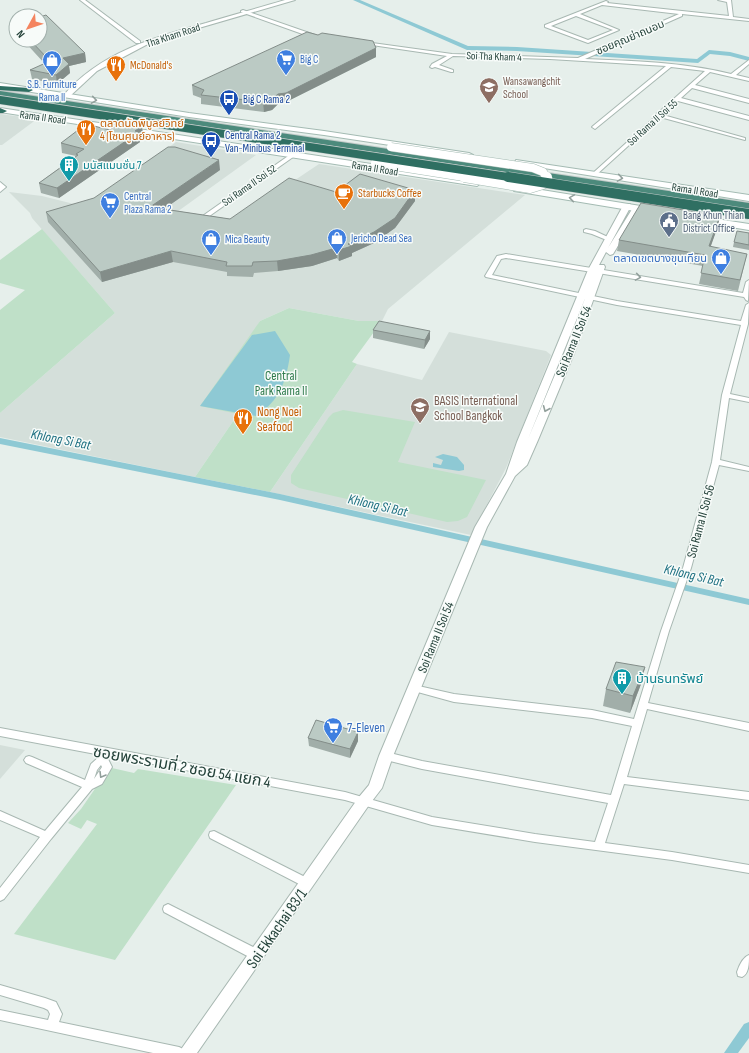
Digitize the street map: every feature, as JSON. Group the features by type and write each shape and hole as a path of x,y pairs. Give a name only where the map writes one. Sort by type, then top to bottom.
{"highway":[{"path":"0,88 20,96"},
{"path":"0,94 749,207"},
{"name":"Rama II Road","path":"0,94 749,207"},
{"name":"Rama II Road","path":"1,106 11,104 749,218"},
{"path":"1,106 749,214"}],"main road":[{"name":"Rama II Road","path":"0,88 29,90 208,118 324,133 749,198"},
{"name":"Rama II Road","path":"1,106 293,155 664,212"},
{"path":"204,140 247,144 530,188 543,184 548,178 544,172 533,168 208,118"},
{"path":"696,219 749,227"}],"street":[{"path":"82,0 138,42"},
{"name":"Tha Kham Road","path":"83,77 144,44 279,0"},
{"name":"Tha Kham Road","path":"63,95 109,56 138,42 292,0"},
{"path":"575,14 617,30 586,41 547,26 575,14 611,0"},
{"path":"720,0 729,0 731,18"},
{"path":"601,4 749,20"},
{"path":"641,32 637,29 666,18 667,11"},
{"path":"245,12 298,31 321,37"},
{"name":"ซอยคุณย่าถนอม","path":"579,59 680,15"},
{"path":"602,36 618,42"},
{"name":"Soi Tha Kham 4","path":"357,42 452,55 579,59 670,65 709,70 749,80"},
{"path":"451,71 433,66 452,55"},
{"path":"732,76 748,61"},
{"path":"595,127 670,65"},
{"name":"Soi Rama II Soi 55","path":"595,174 709,70"},
{"path":"691,86 749,101"},
{"path":"677,99 749,118"},
{"path":"658,115 743,139"},
{"name":"Soi Rama II Soi 52","path":"206,216 293,155"},
{"path":"0,184 3,187 0,190"},
{"name":"Soi Rama II Soi 54","path":"511,474 522,464 553,391 596,270 609,239 627,206"},
{"name":"Soi Rama II Soi 54","path":"596,270 637,208"},
{"path":"586,231 593,232 609,239"},
{"path":"745,324 617,303 488,276 497,259 501,256 596,270 748,298 749,282"},
{"name":"Soi Rama II Soi 54","path":"364,801 375,788 386,756 465,565 482,527 511,474 513,463 543,389 587,296"},
{"name":"Soi Rama II Soi 56","path":"599,846 687,568 716,462 726,395 749,305"},
{"path":"543,389 553,391"},
{"path":"726,395 749,400"},
{"path":"716,462 749,469"},
{"path":"414,688 454,698 592,714 637,723"},
{"path":"643,705 749,727"},
{"name":"ซอยพระรามที่ 2 ซอย 54 แยก 4","path":"0,732 105,756 229,774 345,796 432,821 535,838 599,846 749,869"},
{"path":"1,894 46,836 89,786 98,781 107,767 105,756"},
{"path":"386,756 422,765 614,800"},
{"path":"29,760 89,786"},
{"path":"621,780 749,796"},
{"name":"Soi Ekkachai 83/1","path":"188,1053 364,801"},
{"path":"0,815 46,836"},
{"path":"214,835 307,883"},
{"path":"168,909 257,955"},
{"path":"742,972 749,960"},
{"path":"0,990 52,1006 56,1014 52,1026"},
{"path":"0,1015 179,1053"}],"shaded area":[{"path":"0,114 37,119 0,145"},
{"path":"176,142 256,155 170,217 228,225 319,164 525,195 388,309 382,321 359,321 289,308 260,321 252,335 238,414 195,477 0,437 0,413 115,313 32,218 30,213 9,192 42,196 78,205 93,204"},
{"name":"BASIS International School Bangkok","path":"449,332 546,351 551,355 506,468 471,535 270,492 357,364 422,380"},
{"path":"0,745 25,750 0,779"}],"green space":[{"path":"42,229 115,313 0,413 0,310 25,290 0,283 0,260"},
{"name":"Central Park Rama II","path":"289,308 359,321 382,321 352,362 357,364 270,492 195,477 238,414 200,406 260,321"},
{"path":"343,410 415,422 398,462 486,480 467,517 458,521 447,522 299,488 291,483 291,475 329,417 333,413"},
{"path":"112,768 134,773 138,769 236,785 115,960 14,934 97,824 87,820 81,829 68,823 81,809 108,770"}],"water":[{"path":"275,331 290,355 284,382 271,404 256,416 200,406 252,335"},
{"path":"443,454 457,457 464,465 464,470 459,471 433,467 433,463 441,465 443,460 435,457"}],"building":[{"path":"48,17 85,53 63,58 69,64 56,75 30,70 50,61 38,48 48,48"},
{"name":"Big C","path":"307,32 318,35 322,33 373,41 376,48 286,93 278,94 271,100 263,102 201,95 204,90 192,85"},
{"path":"123,123 142,126 135,131 139,132 57,188 39,183 84,149 61,143 86,124 110,130 114,127 117,128"},
{"name":"Central Plaza Rama 2","path":"168,147 175,147 219,160 150,207 230,219 289,178 336,192 360,174 415,190 395,218 374,232 348,244 352,246 339,250 336,248 311,255 277,261 253,262 252,266 226,266 227,262 171,251 100,272 46,212 94,198"},
{"path":"641,203 720,216 709,246 747,254 740,280 701,273 705,255 619,240"},
{"path":"737,231 749,233 749,245 734,242"},
{"path":"379,321 430,331 425,340 373,330"},
{"path":"616,662 645,667 633,696 606,689"},
{"path":"316,720 358,732 350,749 308,738"}],"waterway":[{"path":"356,0 467,48 517,49 698,61 709,52 730,54 749,59"},
{"name":"Khlong Si Bat","path":"0,441 280,497 749,602"},
{"path":"730,1053 749,1028"}],"place":[{"name":"Big C","path":"286,76"},
{"name":"S.B. Furniture Rama II","path":"52,77"},
{"name":"McDonald's","path":"116,82"},
{"name":"Wansawangchit School","path":"489,104"},
{"name":"Big C Rama 2","path":"229,116"},
{"name":"ตลาดนัดพิบูลย์วิทย์ 4 (โซนศูนย์อาหาร)","path":"86,146"},
{"name":"Central Rama 2 Van-Minibus Terminal","path":"211,158"},
{"name":"มนัสแมนชั่น 7","path":"69,182"},
{"name":"Starbucks Coffee","path":"344,210"},
{"name":"Central Plaza Rama 2","path":"110,219"},
{"name":"Bang Khun Thian District Office","path":"669,238"},
{"name":"Jericho Dead Sea","path":"337,255"},
{"name":"Mica Beauty","path":"211,256"},
{"name":"ตลาดเขตบางขุนเทียน","path":"721,275"},
{"name":"BASIS International School Bangkok","path":"420,424"},
{"name":"Nong Noei Seafood","path":"243,435"},
{"name":"บ้านธนทรัพย์","path":"622,695"},
{"name":"7-Eleven","path":"333,744"}]}
